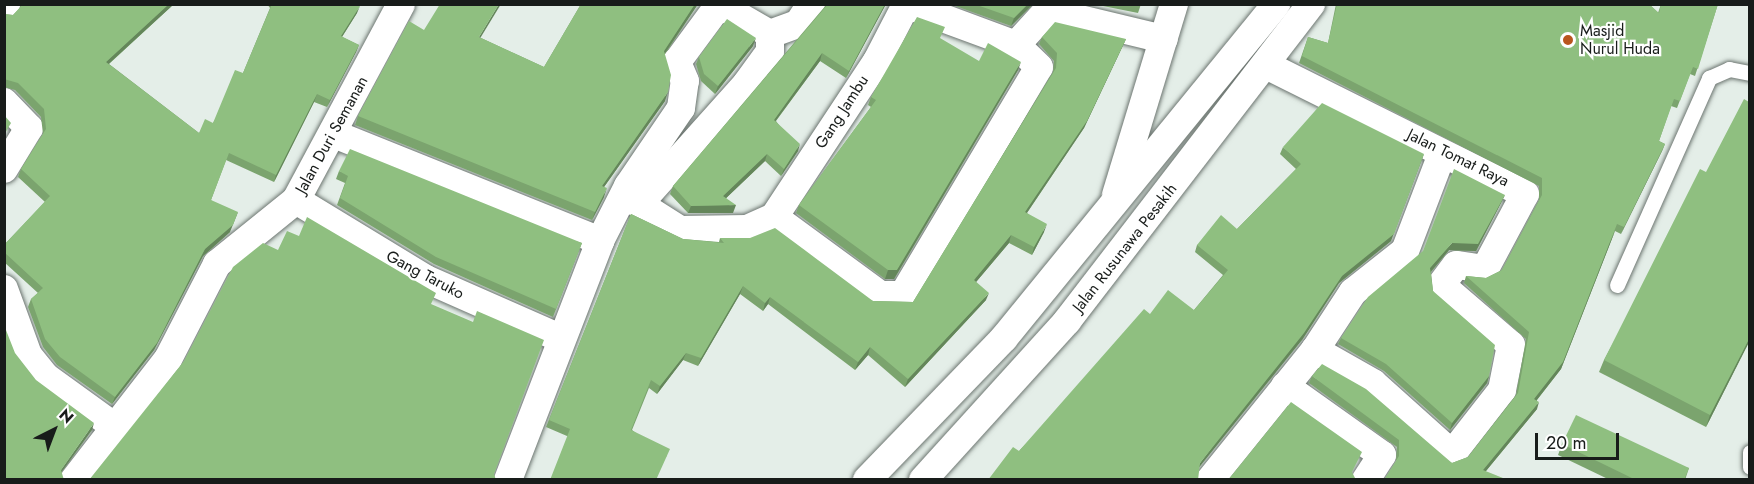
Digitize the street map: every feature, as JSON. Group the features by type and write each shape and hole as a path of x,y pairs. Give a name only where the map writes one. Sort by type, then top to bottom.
{"street":[{"name":"Jalan Duri Semanan","path":"74,480 168,359 217,264 296,200 334,134 400,4"},
{"path":"632,200 681,108 685,81 677,62 719,5 770,34 798,24 811,4"},
{"name":"Jalan Rusunawa Pesakih","path":"1111,209 1174,4"},
{"name":"Jalan Rusunawa Pesakih","path":"867,480 1004,338 1276,4"},
{"name":"Jalan Rusunawa Pesakih","path":"923,480 1067,321 1268,66 1311,4"},
{"path":"632,200 680,230 747,229 774,217 880,295 903,295 1039,67 1016,45 906,5"},
{"name":"Gang Jambu","path":"774,217 877,61 906,5"},
{"path":"1016,45 1047,11 1164,39"},
{"path":"508,480 560,338 600,241 632,200 747,82 770,51 770,34"},
{"name":"Jalan Tomat Raya","path":"1268,66 1525,194 1485,269 1456,265 1441,285 1511,345 1502,390 1452,454 1373,383 1315,350"},
{"path":"4,102 29,128 4,169"},
{"path":"334,134 600,241"},
{"path":"1210,480 1315,350 1353,292 1405,251 1443,154"},
{"name":"Gang Taruko","path":"296,200 426,279 560,338"},
{"path":"4,289 28,355 46,377 115,427"},
{"path":"1285,386 1382,456 1366,480"}],"lane":[{"path":"1617,285 1709,78 1729,69 1749,73"},
{"path":"1749,452 1749,467"}],"building":[{"path":"23,4 169,4 106,62 199,133 205,119 213,123 235,70 243,73 272,4 358,4 360,6 341,36 359,45 330,100 317,94 276,175 229,153 211,200 238,212 233,225 205,249 157,343 115,397 60,357 45,339 31,299 43,288 4,252 4,245 50,196 21,169 46,129 44,109 18,83 4,79 4,14 13,15"},
{"path":"440,4 499,4 479,37 544,67 581,4 695,4 664,51 671,75 668,92 602,186 607,188 595,212 358,116 409,21 424,30"},
{"path":"828,4 885,4 849,71 822,53 774,120 800,144 784,169 767,154 723,196 736,205 691,206 673,186"},
{"path":"974,4 1028,4 1014,18"},
{"path":"1337,4 1649,4 1659,13 1661,4 1718,4 1698,69 1693,67 1680,101 1674,99 1659,141 1665,144 1624,227 1617,224 1563,362 1534,399 1539,402 1483,470 1508,480 1384,480 1399,456 1399,440 1312,376 1322,364 1366,389 1452,463 1468,457 1518,393 1529,332 1466,276 1486,278 1502,270 1542,195 1542,178 1302,56 1308,37 1328,43"},
{"path":"917,17 945,27 940,38 979,61 988,43 1021,62 897,270 888,270 799,205 876,100 871,97"},
{"path":"727,19 756,38 718,86 704,74 699,57"},
{"path":"1055,22 1126,39 1087,121 1025,212 1047,224 1034,247 1011,235 974,280 989,293 908,379 870,347 858,362 770,297 765,303 743,286 701,358 686,353 660,386 651,380 631,430 670,449 656,480 550,480 570,429 549,420 631,214 683,239 724,243 720,238 750,238 775,228 873,301 913,302 1056,68 1057,53 1042,37"},
{"path":"1744,99 1749,102 1749,339 1710,415 1604,360 1700,169 1706,172"},
{"path":"1322,103 1424,154 1394,234 1342,276 1304,333 1200,463 1198,480 988,480 1013,447 1019,451 1144,309 1150,314 1168,290 1194,310 1228,270 1197,245 1221,215 1237,229 1301,164 1283,147"},
{"path":"4,115 11,123 4,135"},
{"path":"350,149 582,243 556,309 436,257 340,198 348,176 339,171"},
{"path":"1454,169 1505,195 1478,244 1452,243 1430,268 1433,291 1495,345 1489,376 1452,423 1386,364 1341,338 1368,297 1423,251"},
{"path":"307,217 436,293 431,304 473,322 477,311 544,340 494,474 496,480 89,480 184,361 233,267 263,243 278,250 287,231 299,236"},
{"path":"4,325 15,353 36,380 94,423 61,470 64,480 4,480"},
{"path":"1291,402 1362,452 1352,472 1356,480 1228,480"},
{"path":"1576,415 1689,468 1684,480 1636,480 1562,444"}],"place":[{"name":"Masjid Nurul Huda","path":"1568,40"}]}
